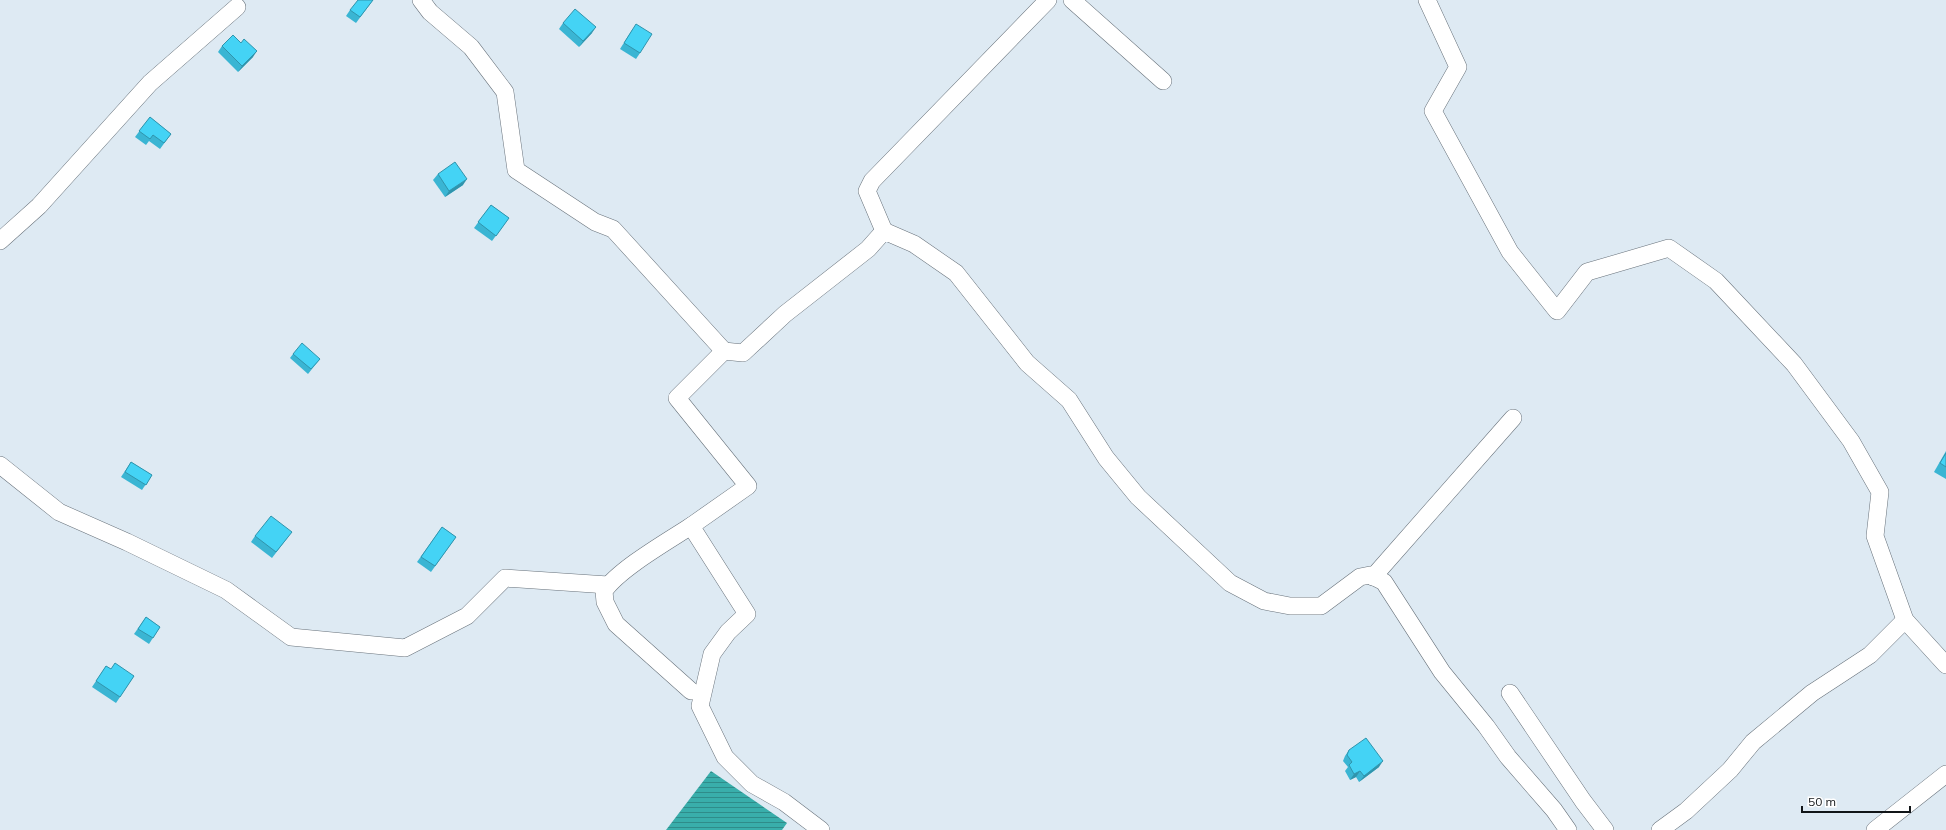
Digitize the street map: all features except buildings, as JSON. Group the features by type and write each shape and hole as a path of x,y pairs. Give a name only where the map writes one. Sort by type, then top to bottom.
{"street":[{"path":"421,0 430,12 471,47 505,92 516,170 595,222 614,229 724,351 743,353 785,314 868,249 884,231"},
{"path":"1048,0 872,181 867,191 884,231 914,244 956,273 1027,363 1069,400 1106,458 1138,497 1230,584 1264,601 1290,606 1321,606 1360,577 1370,575 1384,582 1442,672 1486,726 1508,757 1554,810 1568,830"},
{"path":"1072,0 1163,81"},
{"path":"1427,0 1458,67 1433,111 1510,252 1557,311 1587,272 1669,248 1716,281 1794,364 1851,441 1880,492 1875,536 1905,620 1946,666"},
{"path":"0,241 39,206 150,83 237,7"},
{"path":"691,691 616,624 605,602 604,591 608,585 638,561 748,486 677,398 724,351"},
{"path":"1373,577 1513,418"},
{"path":"0,465 59,512 127,542 226,590 291,637 405,648 467,616 505,578 608,585"},
{"path":"691,526 747,614 728,632 712,654 700,706 725,758 752,784 784,802 821,830"},
{"path":"1660,830 1686,810 1730,770 1753,742 1812,693 1870,655 1905,620"},
{"path":"1510,693 1583,801 1605,830"},
{"path":"1874,830 1946,774"}],"shaded area":[{"path":"711,771 787,823 782,830 666,830"}]}
